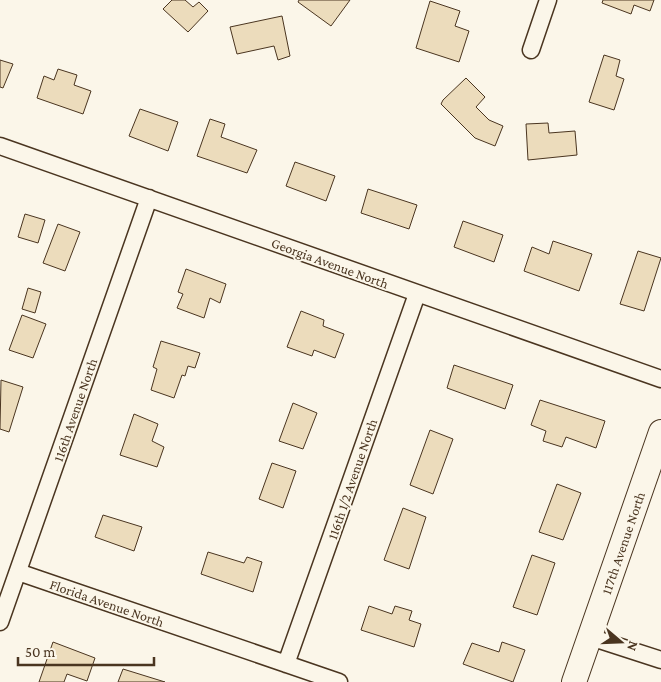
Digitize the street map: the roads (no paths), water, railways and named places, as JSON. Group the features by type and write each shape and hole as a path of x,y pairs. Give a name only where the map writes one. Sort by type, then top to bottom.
{"street":[{"path":"531,50 548,0"},
{"name":"Georgia Avenue North","path":"0,146 661,379"},
{"name":"116th Avenue North","path":"0,622 149,198"},
{"name":"116th 1/2 Avenue North","path":"286,664 417,294"},
{"name":"117th Avenue North","path":"574,682 661,432"},
{"name":"Florida Avenue North","path":"18,572 338,682"},
{"path":"590,637 661,660"}]}
